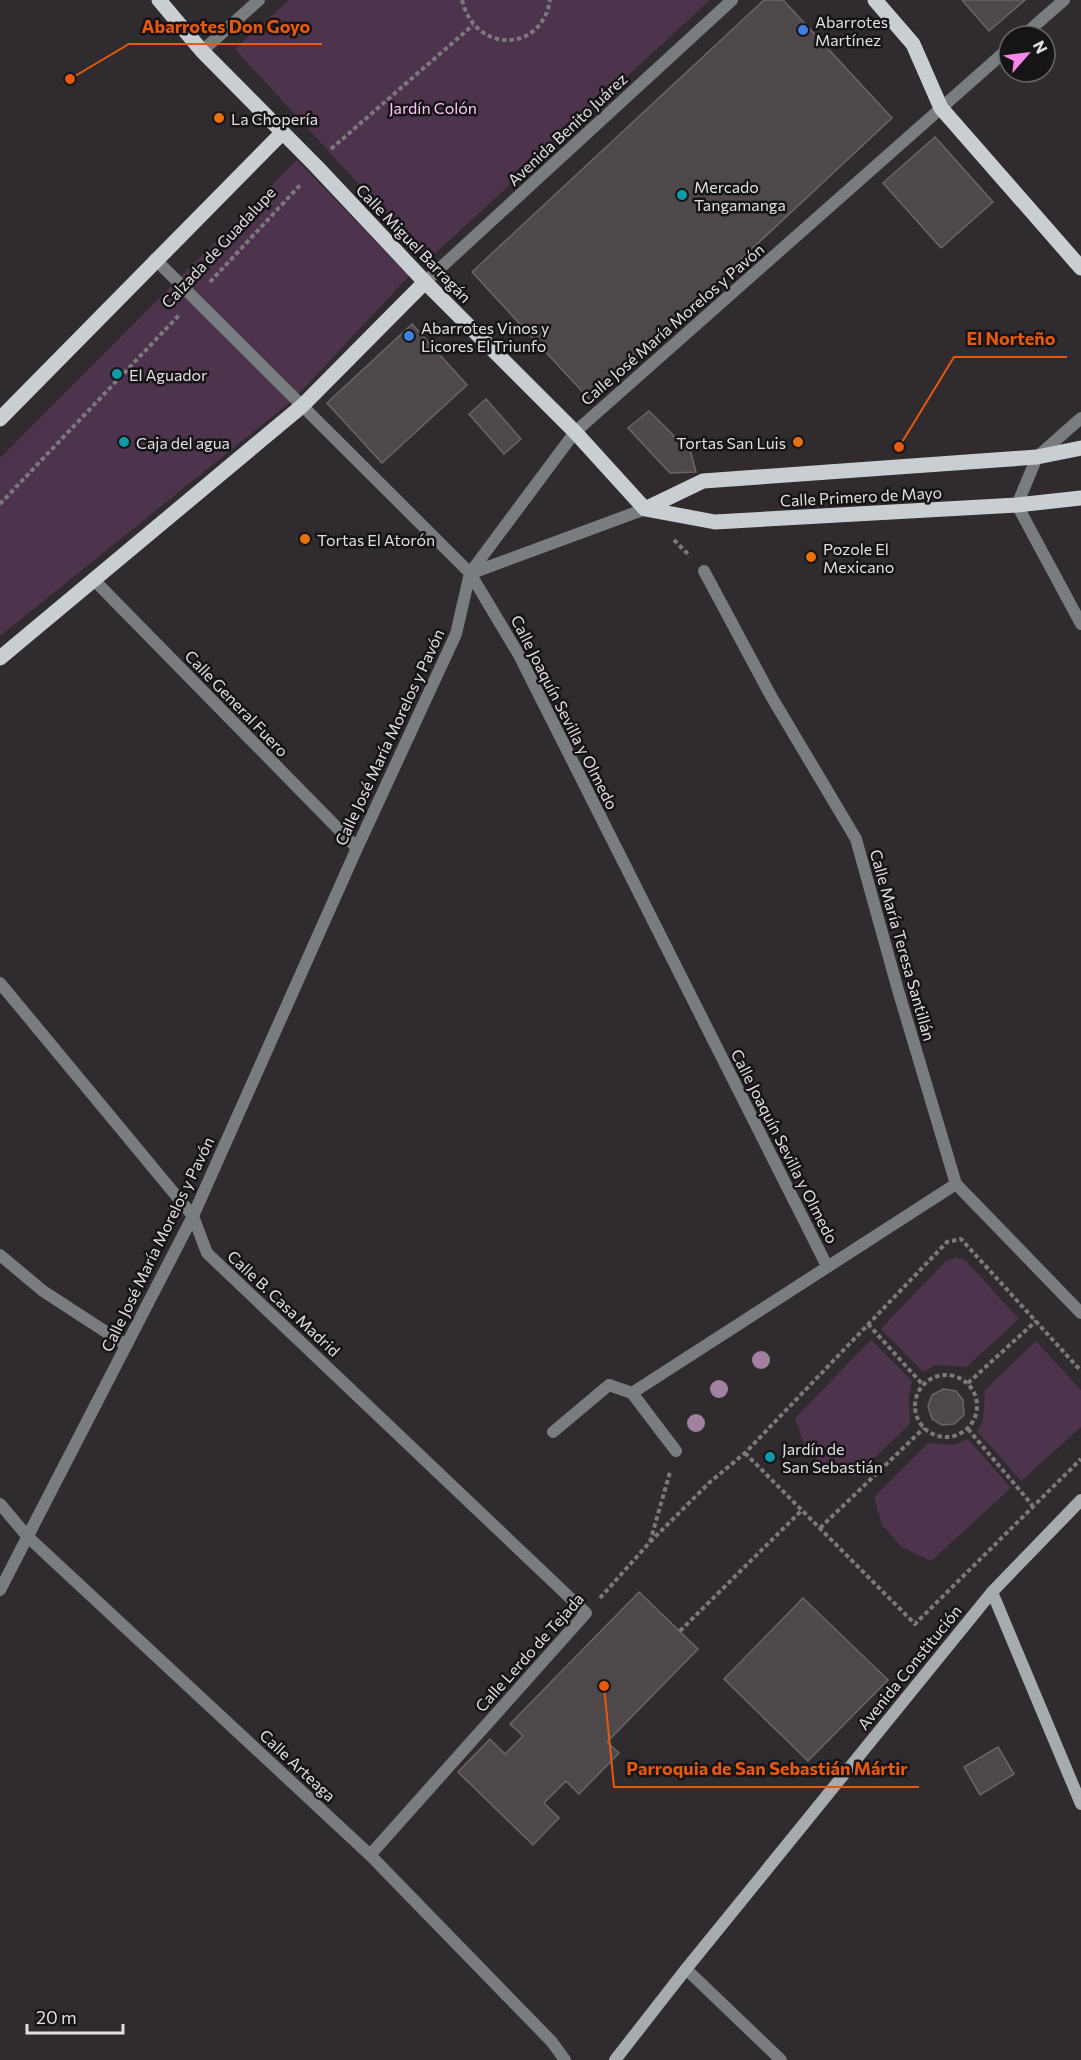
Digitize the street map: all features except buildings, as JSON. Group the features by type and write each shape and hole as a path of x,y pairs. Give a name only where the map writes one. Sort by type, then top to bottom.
{"main road":[{"name":"Calle Miguel Barragán","path":"159,0 202,51 316,166 425,282 575,432 645,509"},
{"path":"875,0 913,44 941,108 1081,268"},
{"name":"Calzada de Guadalupe","path":"0,419 155,259 282,133"},
{"path":"0,658 302,406 425,282"},
{"name":"Calle Primero de Mayo","path":"645,509 703,482 1037,457 1081,448"},
{"name":"Calle Primero de Mayo","path":"645,509 715,522 1017,505 1081,498"},
{"name":"Avenida Constitución","path":"615,2060 992,1592 1081,1500"},
{"path":"992,1592 1081,1804"}],"street":[{"path":"202,51 259,0"},
{"name":"Avenida Benito Juárez","path":"425,282 732,0"},
{"path":"1037,24 1064,0"},
{"name":"Calle José María Morelos y Pavón","path":"0,1590 193,1216 357,848 456,634 470,573 575,432 997,59"},
{"name":"Calle Joaquín Sevilla y Olmedo","path":"155,259 470,573 519,655 827,1266"},
{"path":"1081,418 1037,457 1017,505 1081,624"},
{"name":"Calle Primero de Mayo","path":"470,573 645,509"},
{"name":"Calle María Teresa Santillán","path":"704,571 771,696 856,839 956,1184 1081,1312"},
{"name":"Calle General Fuero","path":"93,580 357,848"},
{"name":"Calle B. Casa Madrid","path":"0,983 193,1216 207,1253 586,1613"},
{"path":"632,1393 956,1184"},
{"path":"0,1255 43,1291 126,1345"},
{"path":"553,1432 609,1385 632,1393 676,1451"},
{"name":"Calle Arteaga","path":"0,1504 28,1538 370,1855 552,2042 565,2060"},
{"name":"Calle Lerdo de Tejada","path":"370,1855 586,1613"},
{"path":"686,1969 781,2060"}],"path":[{"path":"462,0 465,13 472,25 483,34 496,39 509,40 523,37 535,30 543,20 550,0"},
{"name":"Calzada de Guadalupe","path":"0,504 195,298 329,151 472,25"},
{"path":"650,1542 710,1482 745,1453 946,1242 961,1239 1080,1369"},
{"path":"968,1384 1036,1321"},
{"path":"868,1324 923,1385"},
{"path":"942,1375 953,1375 968,1384 976,1396 978,1406 976,1416 968,1429 956,1437 946,1438 936,1436 924,1428 916,1414 915,1404 917,1394 923,1385 932,1378 942,1375"},
{"path":"820,1528 924,1428"},
{"path":"968,1429 1033,1506"},
{"name":"Calle Lerdo de Tejada","path":"586,1613 650,1542 676,1451"},
{"path":"745,1453 915,1624 1081,1459"},
{"path":"680,1631 802,1510"}],"green space":[{"name":"Jardín Colón","path":"289,0 710,0 428,260 235,49"},
{"path":"297,160 409,276 294,399 0,636 0,458"},
{"path":"955,1258 965,1260 1019,1319 966,1367 935,1365 923,1372 881,1329 946,1261"},
{"path":"871,1340 912,1381 909,1397 910,1424 854,1477 827,1468 805,1447 795,1418"},
{"path":"1036,1341 1081,1390 1081,1427 1021,1481 977,1431 983,1421 985,1390"},
{"path":"968,1439 1011,1488 931,1561 902,1547 882,1525 874,1497 928,1443 954,1445"}],"place":[{"name":"Abarrotes Martínez","path":"803,30"},
{"name":"Abarrotes Don Goyo","path":"70,79"},
{"name":"La Chopería","path":"219,118"},
{"name":"Mercado Tangamanga","path":"682,195"},
{"name":"Abarrotes Vinos y Licores El Triunfo","path":"409,336"},
{"name":"El Aguador","path":"117,374"},
{"name":"Caja del agua","path":"124,442"},
{"name":"Tortas San Luis","path":"798,442"},
{"name":"El Norteño","path":"899,447"},
{"name":"Tortas El Atorón","path":"305,539"},
{"name":"Pozole El Mexicano","path":"811,557"},
{"name":"Jardín de San Sebastián","path":"770,1457"},
{"name":"Parroquia de San Sebastián Mártir","path":"604,1686"}]}
